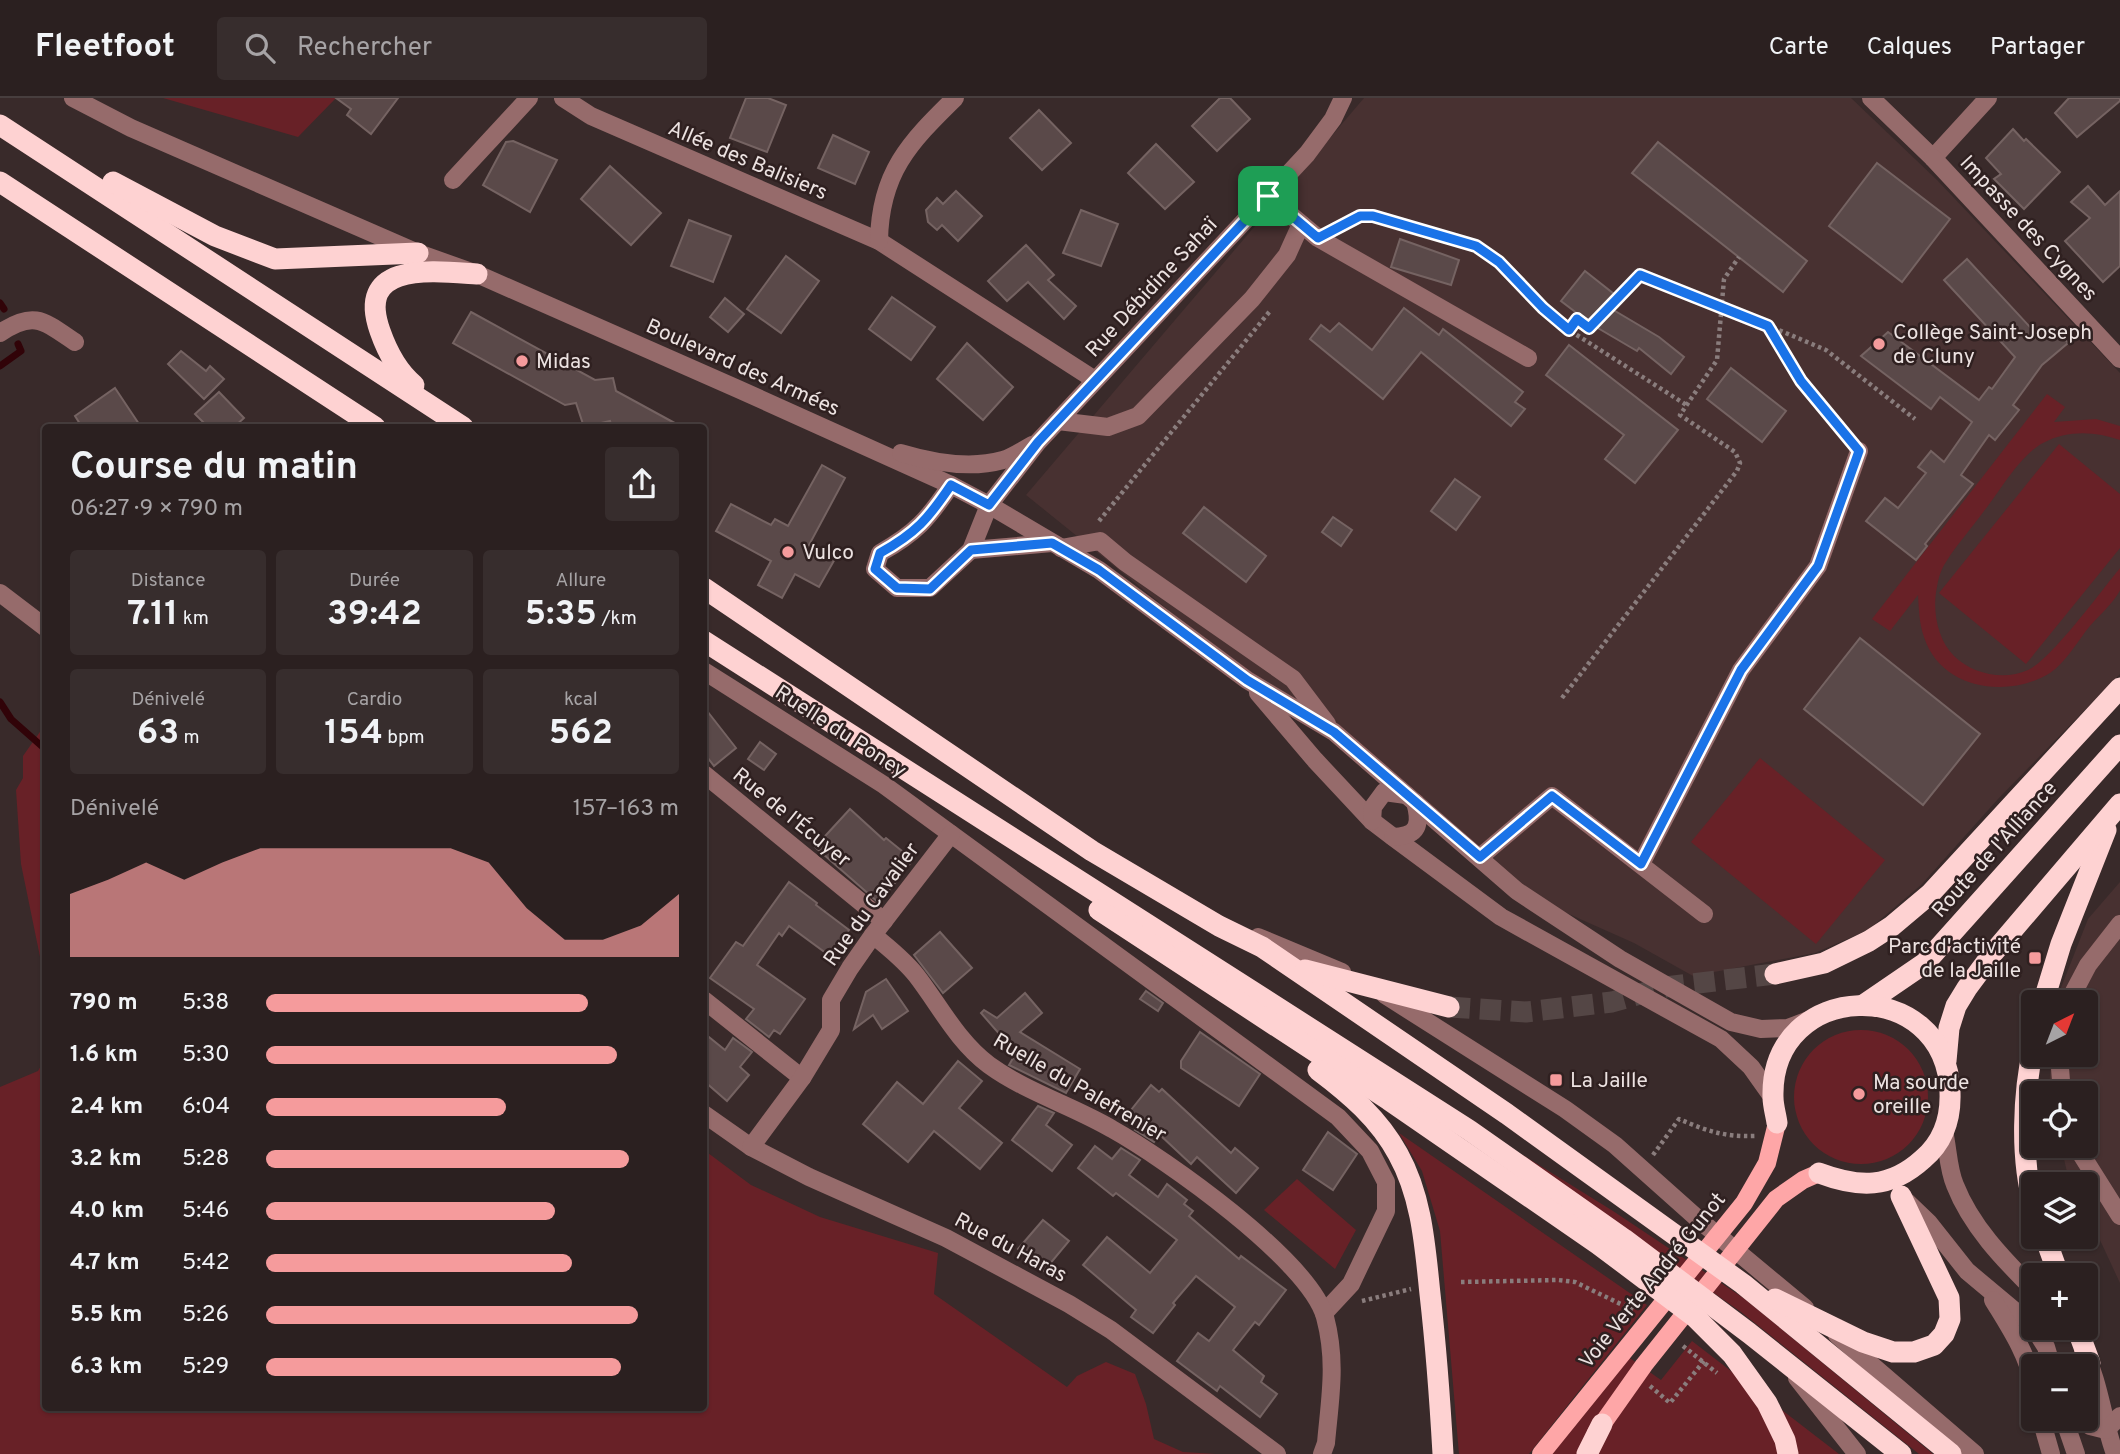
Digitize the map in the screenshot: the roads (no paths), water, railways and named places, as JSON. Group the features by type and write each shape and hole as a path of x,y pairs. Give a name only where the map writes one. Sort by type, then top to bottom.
{"highway":[{"path":"0,124 215,236 275,259 418,253"},
{"path":"0,124 458,424"},
{"path":"0,182 370,424"},
{"path":"460,424 400,372 384,342 375,305 380,288 395,277 434,271 477,274"},
{"path":"707,590 1092,851 1262,947 1507,1114 1744,1284 1951,1454"},
{"path":"707,643 1469,1130 1624,1239 1901,1454"},
{"path":"1775,974 1824,962 1869,941 1892,926 1930,894 2120,688"},
{"name":"Route de l'Alliance","path":"1865,1004 1925,963 2120,745"},
{"path":"867,747 881,764 1227,996 1389,1100 1565,1221 1695,1317 1732,1354 1768,1403 1785,1440 1788,1454"},
{"path":"2047,990 2061,944 2116,810"},
{"path":"1893,1189 1899,1177 1931,1152 1944,1130 1951,1109 1946,1061 1949,1028 1956,1006 1993,953 2116,810"},
{"path":"1292,967 1449,1007"},
{"path":"1227,996 1363,1107 1399,1155 1411,1182 1423,1232 1435,1340 1443,1454"},
{"path":"1777,1124 1773,1098 1779,1058 1791,1038 1809,1020 1842,1006 1865,1004 1891,1008 1914,1020 1933,1038 1946,1061"},
{"path":"2028,1172 2025,1141 2026,1089 2030,1068"},
{"path":"1819,1173 1842,1181 1893,1189"},
{"path":"1744,1284 1863,1342 1893,1352 1914,1352 1934,1345 1944,1334 1950,1319 1949,1298 1893,1189"},
{"path":"1587,1454 1602,1424"}],"main road":[{"name":"Voie Verte André Gunot","path":"1541,1454 1744,1203 1767,1163 1777,1124"},
{"path":"1581,1454 1648,1361 1776,1199 1819,1173"}],"street":[{"name":"Boulevard des Armées","path":"73,98 131,128 418,253 477,274 951,485 1099,570 1247,680"},
{"path":"453,180 529,98"},
{"name":"Allée des Balisiers","path":"563,98 591,116 879,241 1096,380"},
{"path":"879,241 880,215 890,178 916,136 955,98"},
{"name":"Rue Débidine Sahaï","path":"971,550 989,505 1038,442 1307,154 1333,119 1343,98"},
{"name":"Impasse des Cygnes","path":"1871,98 1933,158 2120,359"},
{"path":"1933,158 1988,98"},
{"path":"1268,196 1318,238 1528,358"},
{"path":"1058,421 1108,426 1138,416 1252,299 1287,255 1301,224"},
{"path":"0,333 20,321 33,318 55,328 75,342"},
{"path":"843,438 936,463 967,464 1003,460 1038,442"},
{"path":"1641,864 1741,670 1818,566 1859,451"},
{"path":"951,485 932,514 907,538 880,553 875,569 897,588 930,589 971,550 1100,541 1125,562 1293,679 1334,732"},
{"path":"0,593 42,625"},
{"name":"Ruelle du Poney","path":"707,673 884,785 1338,1117 1370,1151 1386,1182 1386,1211 1351,1284 1328,1308"},
{"path":"1247,680 1334,732 1517,891 1620,959 1731,1022 1761,1029 1788,1028 1809,1020"},
{"path":"1247,680 1315,760 1372,821 1501,917 1721,1038 1751,1067 1773,1098"},
{"name":"Rue de l'Écuyer","path":"707,777 879,928"},
{"path":"1372,821 1373,807 1384,792 1410,799 1419,818 1415,830 1408,835 1393,837"},
{"path":"1480,857 1552,796 1704,914"},
{"name":"Rue du Cavalier","path":"751,1147 802,1078 831,1030 831,1000 879,928 951,834"},
{"path":"1190,908 1373,987 1565,1109 1615,1145 1975,1454"},
{"path":"2075,990 2088,965 2120,924"},
{"name":"Ruelle du Palefrenier","path":"879,928 953,1029 978,1056 1010,1078 1113,1129 1212,1196 1284,1260 1328,1308 1333,1360 1326,1443 1322,1454"},
{"path":"707,1002 802,1078"},
{"name":"Rue du Haras","path":"707,1116 751,1147 809,1177 946,1238 1069,1304 1111,1330 1277,1454"},
{"path":"1944,1130 1954,1184 1994,1251 2021,1277"},
{"path":"2084,1158 2120,1216"},
{"path":"1893,1189 1929,1223 1967,1271 1987,1291 2021,1316"},
{"path":"1987,1291 2017,1338 2024,1354"},
{"path":"1784,1361 1857,1454"},
{"path":"2098,1396 2115,1454"},
{"path":"2106,1430 2120,1416"},
{"path":"2098,1428 2106,1430"},
{"path":"2044,1431 2051,1454"},
{"path":"2068,1431 2076,1454"}],"waterway":[{"path":"0,303 4,309"},
{"path":"0,366 21,351 18,344"},
{"path":"0,702 11,719 42,746"}],"tunnel":[{"path":"1449,1007 1526,1012 1612,1002 1665,987 1775,974"}],"place":[{"name":"Collège Saint-Joseph de Cluny","path":"1879,344"},
{"name":"Midas","path":"522,361"},
{"name":"Vulco","path":"788,552"},
{"name":"Parc d'activité de la Jaille","path":"2035,958"},
{"name":"La Jaille","path":"1556,1080"},
{"name":"Ma sourde oreille","path":"1859,1094"}]}
